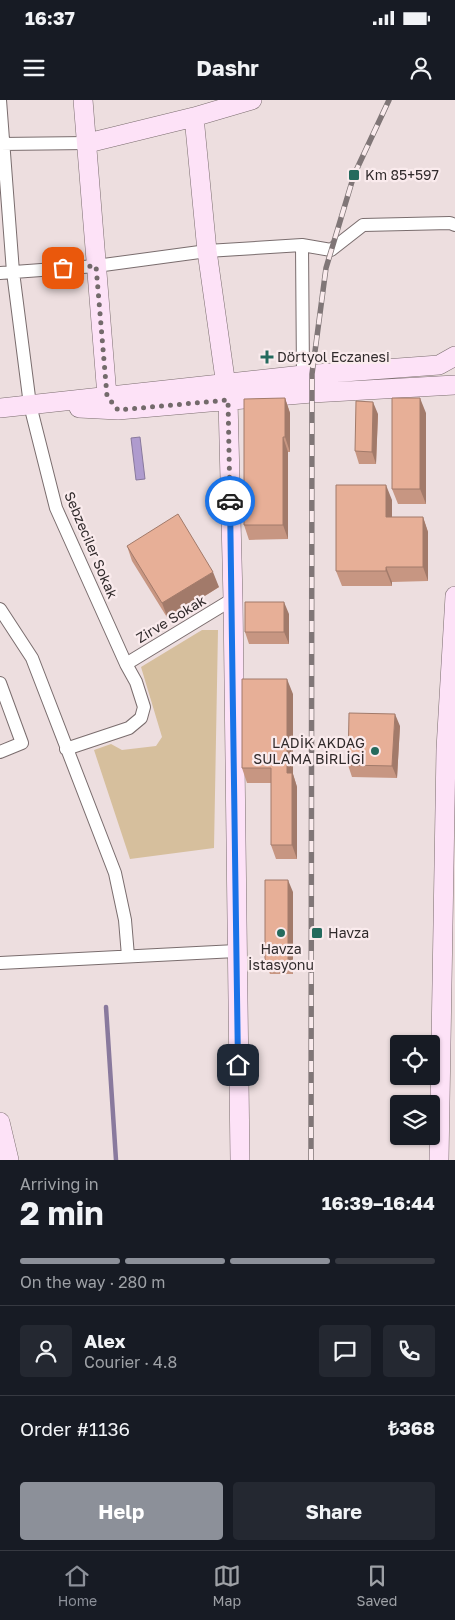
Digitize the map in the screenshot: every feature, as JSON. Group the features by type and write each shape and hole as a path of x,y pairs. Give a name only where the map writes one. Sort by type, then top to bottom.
{"main road":[{"path":"83,100 88,143 90,200 96,266 112,403"},
{"path":"88,143 194,117 252,100"},
{"path":"194,117 207,250 226,391 232,599 240,1160"},
{"path":"0,408 30,405 112,403 226,391 303,375 439,365 455,356"},
{"path":"226,391 312,393 455,385"},
{"path":"439,1160 446,749 455,596"},
{"path":"0,1122 5,1150"}],"street":[{"name":"Sebzeciler Sokak","path":"0,100 6,273 30,405 56,508 126,664 136,682 144,707 141,718 129,728 66,748"},
{"path":"2,144 88,143"},
{"path":"6,273 96,266 207,250 302,245 331,250 363,225 450,223 455,225"},
{"path":"302,245 303,375"},
{"name":"Zirve Sokak","path":"126,664 232,599"},
{"path":"0,609 32,658 115,873 125,920 128,956"},
{"path":"0,683 22,743 0,752"},
{"path":"0,962 236,952"}],"shaded area":[{"path":"140,437 145,479 136,480 131,438"},
{"path":"202,630 218,630 214,848 130,859 94,750 111,744 122,750 156,746 162,737 141,667"}],"building":[{"path":"285,398 283,525 244,525 244,399"},
{"path":"392,398 420,398 420,489 392,489"},
{"path":"356,401 373,402 372,452 355,451"},
{"path":"336,485 386,485 386,517 423,517 423,567 386,567 386,571 336,571"},
{"path":"178,514 213,572 162,603 127,546"},
{"path":"245,602 284,602 284,632 245,632"},
{"path":"242,679 287,679 287,773 292,773 292,845 271,845 271,768 242,768"},
{"name":"LADİK AKDAĞ SULAMA BİRLİĞİ","path":"349,713 395,714 392,766 348,765"},
{"name":"Havza İstasyonu","path":"265,880 288,880 288,962 265,962"}],"waterway":[{"path":"106,1007 116,1160"}],"railway":[{"path":"311,1160 312,374 326,268 354,175 389,100"}],"way so far":[{"path":"63,268 96,266 107,396 118,410 228,400 230,501"}],"place":[{"name":"Km 85+597","path":"354,175"},
{"name":"Dörtyol Eczanesi","path":"267,357"},
{"name":"LADİK AKDAĞ SULAMA BİRLİĞİ","path":"375,751"},
{"name":"Havza İstasyonu","path":"281,933"},
{"name":"Havza","path":"317,933"}],"route":[{"path":"230,501 238,1065"}]}
